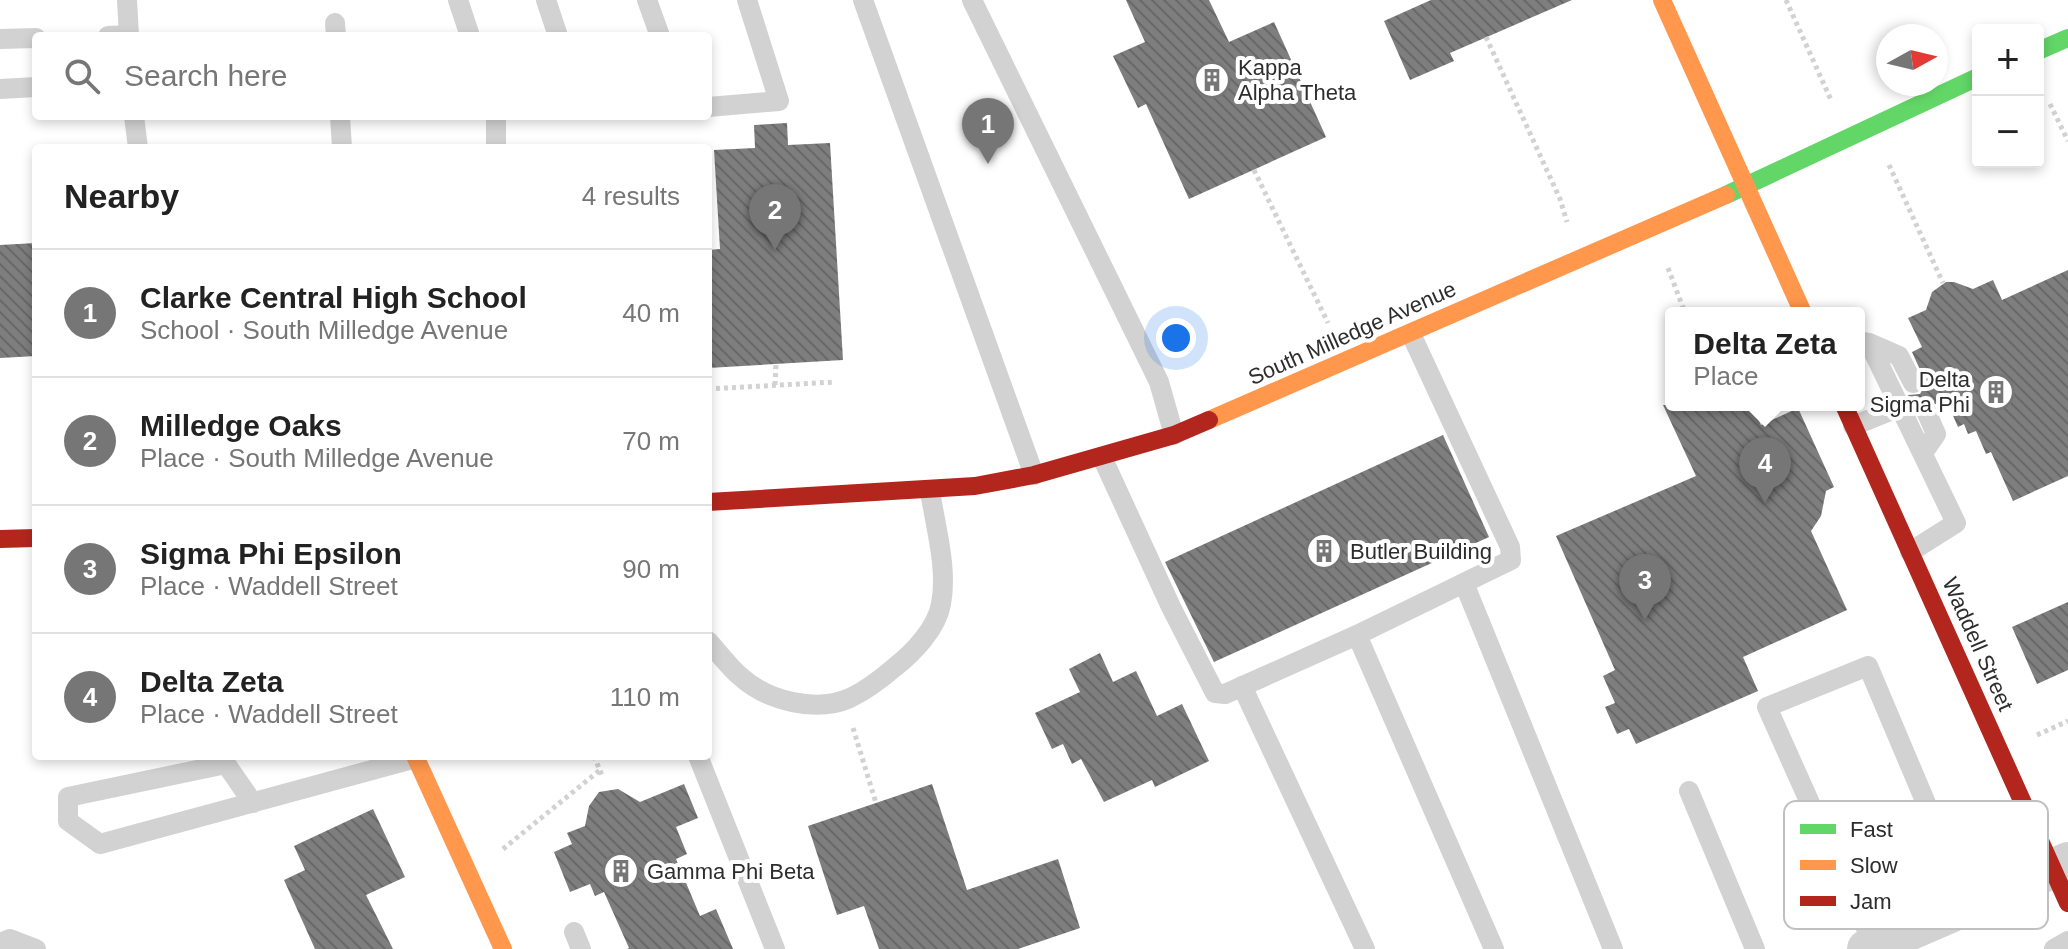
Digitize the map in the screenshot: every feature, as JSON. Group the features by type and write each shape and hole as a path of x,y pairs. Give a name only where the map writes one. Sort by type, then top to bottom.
{"main road":[{"path":"1662,0 1800,307"},
{"path":"2044,48 2068,38"},
{"name":"South Milledge Avenue","path":"712,502 975,486 1034,475 1174,435 1745,186 1972,80"},
{"name":"Waddell Street","path":"1847,411 2027,801"},
{"path":"0,539 32,538"},
{"path":"417,760 503,949"},
{"name":"Waddell Street","path":"2048,846 2063,878"}],"street":[{"path":"1870,947 1912,929"}],"lane":[{"path":"127,0 129,32"},
{"path":"458,0 469,32"},
{"path":"546,0 557,32"},
{"path":"647,0 659,32"},
{"path":"712,107 779,101 747,0"},
{"path":"863,0 1034,475"},
{"path":"972,0 1159,382 1174,435"},
{"path":"0,39 32,38"},
{"path":"0,89 32,87"},
{"path":"134,120 138,144"},
{"path":"340,120 342,144"},
{"path":"496,120 496,144"},
{"path":"1102,457 1215,693 1234,690 1357,635 1511,560 1510,547 1411,334"},
{"path":"1865,342 1899,356 1913,383"},
{"path":"1865,344 1900,407 1956,523 1910,552"},
{"path":"1853,426 1900,407"},
{"path":"1923,453 1936,434 1926,411"},
{"path":"712,645 742,679 784,702 819,704 846,699 870,687 906,659 927,634 941,608 944,585 930,490"},
{"path":"1464,583 1613,949"},
{"path":"1357,635 1494,949"},
{"path":"1807,801 1767,707 1868,666 1925,801"},
{"path":"1234,690 1365,949"},
{"path":"253,803 226,764 164,766 68,797 68,821 100,844 253,803 405,760"},
{"path":"700,760 775,949"},
{"path":"1689,791 1755,949"},
{"path":"0,943 10,939 36,949"},
{"path":"2054,949 2068,941"}],"path":[{"path":"1786,0 1831,100"},
{"path":"1486,37 1560,199 1567,223"},
{"path":"2050,104 2068,141"},
{"path":"1888,164 1943,283"},
{"path":"1254,170 1328,323"},
{"path":"1668,268 1683,307"},
{"path":"775,385 776,364"},
{"path":"712,389 835,382"},
{"path":"846,699 876,803"},
{"path":"596,760 603,778"},
{"path":"467,868 504,848 600,770"}],"building":[{"name":"Kappa Alpha Theta","path":"1126,0 1209,0 1229,42 1274,22 1326,137 1189,199 1146,104 1138,108 1113,56 1145,42"},
{"path":"1431,0 1572,0 1450,53 1454,61 1410,80 1384,21"},
{"path":"787,123 788,145 830,143 843,360 712,368 712,250 720,249 714,150 755,148 754,125"},
{"path":"32,243 32,356 0,358 0,245"},
{"name":"Delta Sigma Phi","path":"2068,270 2068,476 2013,501 1991,452 1986,454 1976,431 1968,434 1964,424 1958,427 1947,402 1938,406 1927,398 1920,399 1914,407 1908,395 1920,394 1926,383 1912,352 1922,347 1908,318 1926,310 1932,292 1946,282 1973,289 1993,280 2002,300"},
{"path":"1666,411 1754,411 1761,425 1791,411 1799,411 1834,487 1826,491 1821,516 1811,531 1847,610 1743,657 1758,691 1636,744 1629,729 1617,734 1605,707 1615,703 1603,676 1615,670 1556,536 1696,476"},
{"name":"Butler Building","path":"1443,435 1489,537 1214,662 1165,562"},
{"path":"2068,602 2068,670 2037,684 2012,627"},
{"path":"1100,653 1113,682 1136,671 1157,716 1182,704 1209,761 1155,787 1152,780 1104,802 1081,759 1072,764 1063,744 1052,749 1035,713 1080,692 1069,669"},
{"name":"Gamma Phi Beta","path":"684,784 698,818 676,827 687,854 676,859 700,916 716,909 733,949 627,949 604,892 595,896 590,884 570,892 554,852 572,844 567,833 585,826 589,806 599,792 618,789 640,802"},
{"path":"932,784 967,890 1058,859 1080,928 1018,949 879,949 864,906 837,915 808,826"},
{"path":"373,809 405,877 366,895 393,949 315,949 284,880 305,870 294,846"}],"traffic: fast":[{"path":"2044,48 2068,38"},
{"path":"1726,195 1972,80"}],"traffic: slow":[{"path":"1662,0 1800,307"},
{"path":"1209,420 1726,195"},
{"path":"417,760 503,949"}],"traffic: jam":[{"path":"1847,411 2022,801"},
{"path":"712,502 975,486 1034,475 1174,435 1209,420"},
{"path":"0,539 32,538"},
{"path":"2048,859 2068,903"}],"place":[{"name":"Kappa Alpha Theta","path":"1212,80"},
{"name":"Clarke Central High School","path":"988,164"},
{"name":"Milledge Oaks","path":"775,250"},
{"name":"Delta Sigma Phi","path":"1996,392"},
{"name":"Delta Zeta","path":"1765,503"},
{"name":"Butler Building","path":"1324,551"},
{"name":"Sigma Phi Epsilon","path":"1645,620"},
{"name":"Gamma Phi Beta","path":"621,871"}]}
